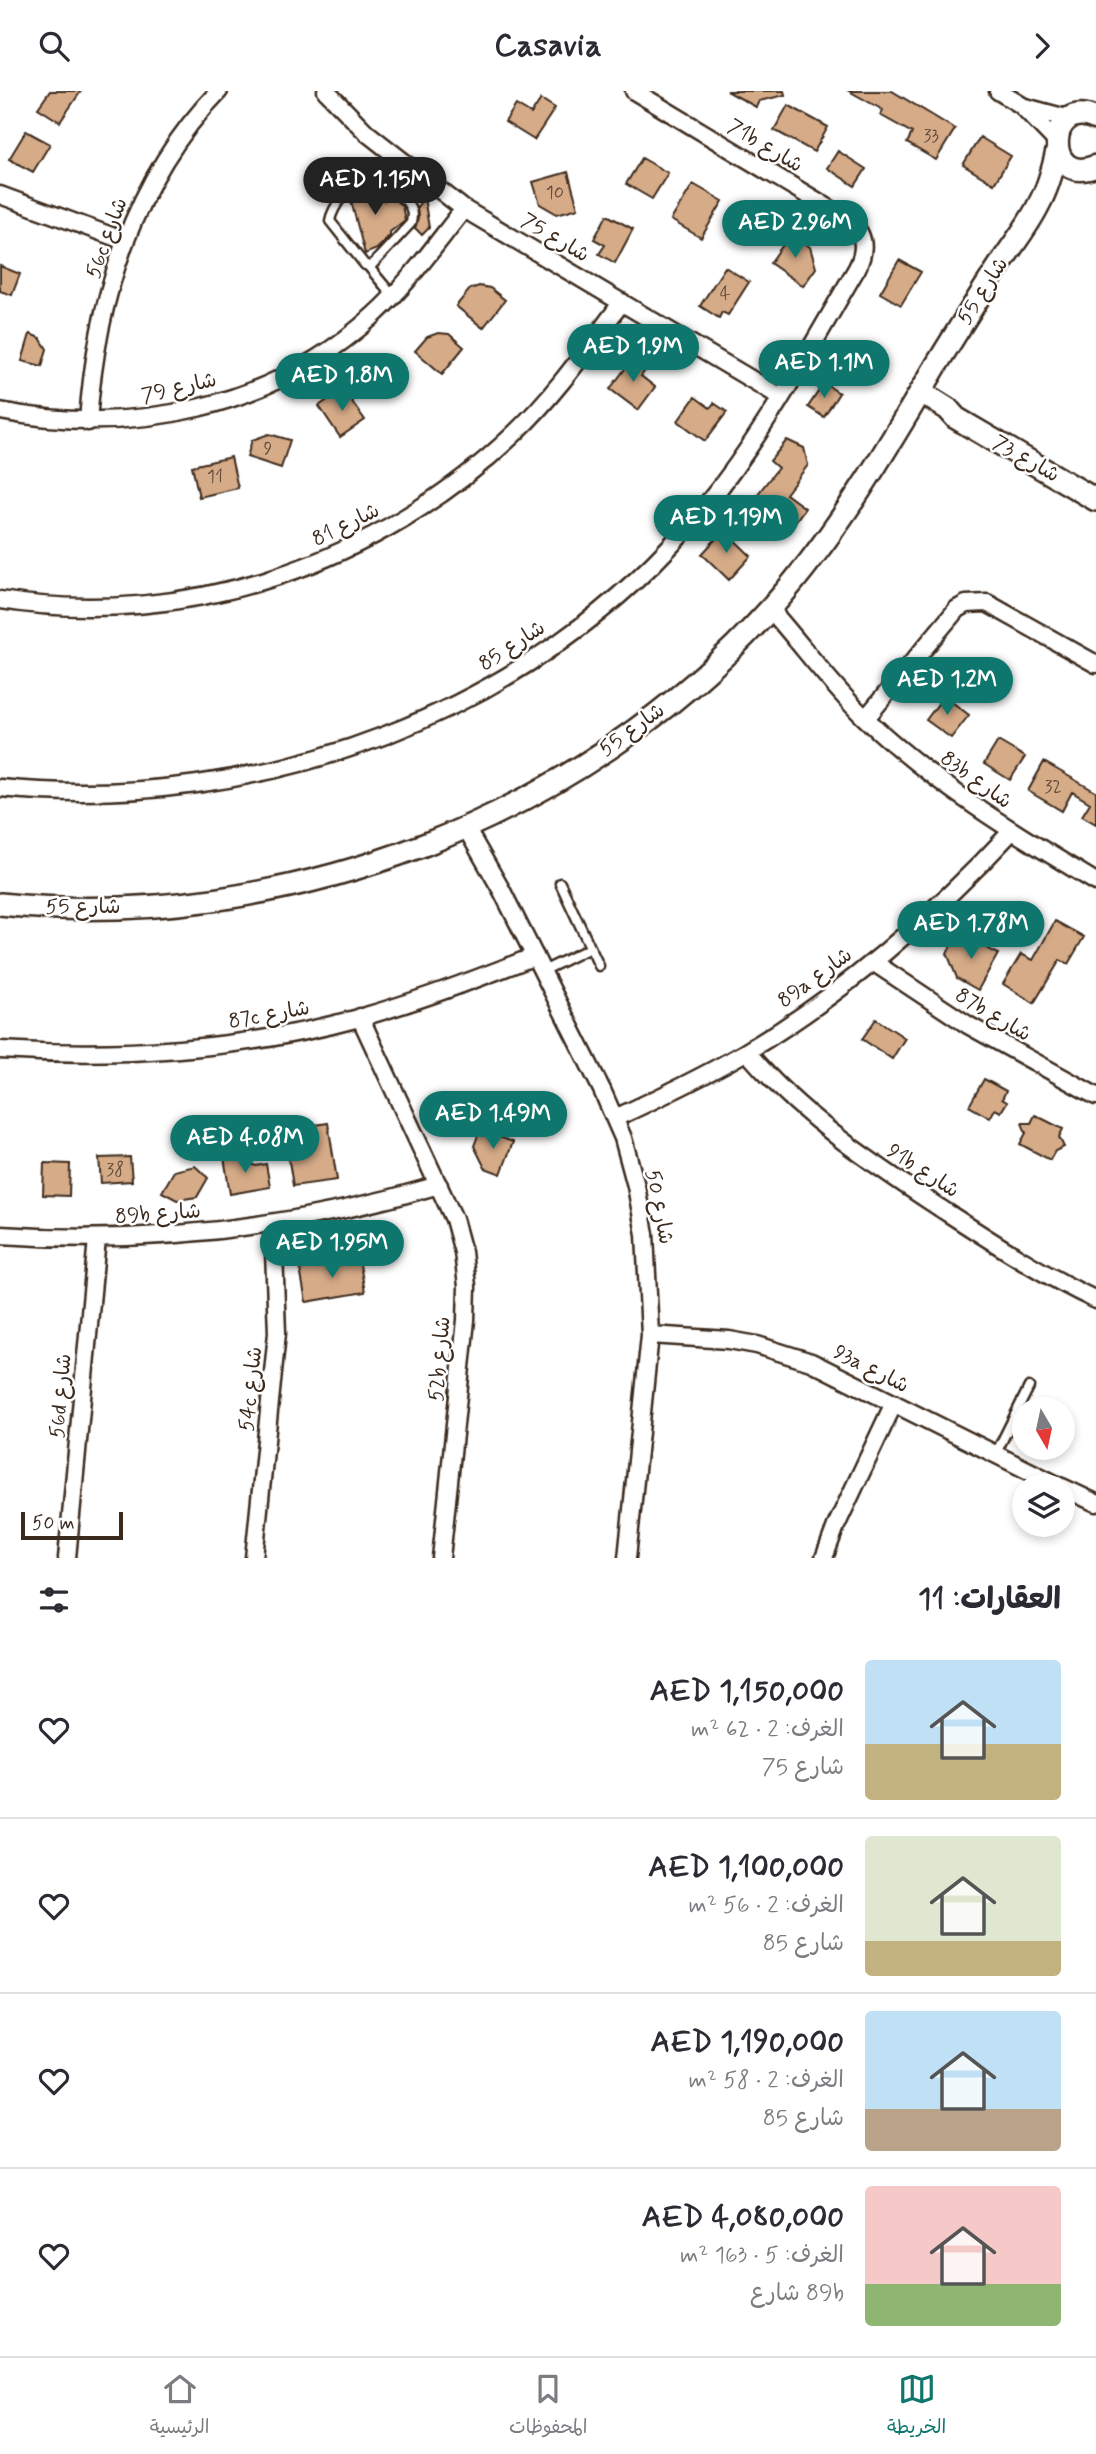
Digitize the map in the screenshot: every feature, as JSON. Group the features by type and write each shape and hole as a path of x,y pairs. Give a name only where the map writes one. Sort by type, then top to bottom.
{"street":[{"name":"56c شارع","path":"88,422 97,343 125,241 144,196 169,154 219,91"},
{"name":"شارع 75","path":"326,91 367,133 464,209 782,397"},
{"name":"71b شارع","path":"634,91 847,219 861,233 864,246"},
{"path":"998,91 1021,105 1072,118 1082,115 1096,119"},
{"path":"1072,118 1096,99"},
{"path":"1021,105 1057,146 1069,165 1091,167"},
{"name":"شارع 55","path":"1040,204 1063,124 1072,118"},
{"name":"شارع 55","path":"0,904 93,909 158,907 284,888 347,872 471,825 537,792 635,729 681,694 766,613 831,534 973,305 1040,204 1062,185 1091,167"},
{"path":"0,195 125,241"},
{"name":"شارع 79","path":"0,411 36,418 88,422 134,420 174,414 253,390 328,351 394,296 464,209"},
{"name":"شارع 85","path":"0,788 37,792 116,792 182,787 313,761 376,740 437,713 535,658 624,590 703,510 782,397 857,268 864,246"},
{"name":"شارع 81","path":"0,600 71,607 189,599 247,586 292,572 358,545 442,495 508,440 554,392 622,302"},
{"name":"شارع 73","path":"918,396 948,409 956,418 1096,500"},
{"path":"866,718 950,618 966,604 987,603 1096,664"},
{"name":"83b شارع","path":"766,613 804,647 815,665 866,718 933,776 1011,832 1096,882"},
{"name":"شارع 50","path":"471,825 497,870 502,891 615,1118 636,1186 645,1234 650,1335 627,1558"},
{"name":"89a شارع","path":"615,1118 747,1052 873,962 944,901 1011,832"},
{"name":"87c شارع","path":"0,1050 93,1053 201,1048 254,1041 360,1017 419,999 535,956"},
{"name":"87b شارع","path":"873,962 968,1025 1096,1095"},
{"name":"52b شارع","path":"360,1017 439,1185 460,1241 467,1286 466,1320 441,1558"},
{"name":"91b شارع","path":"747,1052 792,1101 842,1142 999,1246 1096,1300"},
{"name":"89b شارع","path":"0,1235 97,1239 203,1232 357,1208 439,1185"},
{"name":"54c شارع","path":"254,1558 278,1333 273,1223"},
{"name":"56d شارع","path":"67,1558 97,1239"},
{"name":"93a شارع","path":"650,1335 729,1340 784,1352 811,1362 1035,1474"},
{"path":"824,1558 836,1526 894,1403"},
{"name":"93a شارع","path":"1075,1493 1096,1503"}],"lane":[{"path":"368,266 377,263 411,223 412,214 410,206 403,199 371,177 364,176 331,215 332,226 394,296"},
{"path":"403,199 421,176"},
{"path":"560,883 599,966"},
{"path":"543,971 590,948"},
{"path":"995,1455 1029,1387"}],"building":[{"path":"50,91 81,91 60,122 38,108"},
{"path":"727,91 784,91 785,95 759,101 756,107"},
{"path":"849,91 892,91 955,129 936,160 907,143 912,133 880,115 883,110"},
{"path":"541,99 555,108 534,140 505,122 516,105 531,114"},
{"path":"788,105 828,127 814,152 774,130"},
{"path":"26,131 50,144 33,172 9,159"},
{"path":"980,137 1011,156 994,184 963,165"},
{"path":"838,151 866,169 855,186 827,168"},
{"path":"642,158 668,173 652,199 626,184"},
{"path":"568,172 578,208 557,214 540,204 533,182"},
{"path":"693,184 723,201 701,238 671,220"},
{"path":"376,187 380,189 383,201 393,198 402,206 405,220 390,232 377,249 365,254 350,197 355,191"},
{"path":"424,197 429,228 422,235 415,228 417,207"},
{"path":"607,215 633,229 615,263 599,254 605,245 594,239"},
{"path":"791,234 810,247 816,268 803,286 770,263"},
{"path":"899,260 921,272 901,305 880,293"},
{"path":"0,266 20,274 12,295 0,291"},
{"path":"725,267 749,282 728,315 722,312 719,318 700,306"},
{"path":"479,286 490,288 505,300 483,328 456,306 470,289"},
{"path":"438,333 449,334 464,347 442,374 415,351 427,337"},
{"path":"30,334 40,338 47,349 42,366 22,361"},
{"path":"634,357 648,367 641,376 655,387 638,410 610,389"},
{"path":"824,383 839,393 824,417 808,407"},
{"path":"343,389 365,420 340,437 319,406"},
{"path":"695,397 710,408 714,403 727,412 705,441 678,421"},
{"path":"269,434 290,440 281,468 247,457 252,440"},
{"path":"787,440 804,448 808,465 786,494 805,508 792,526 779,516 766,518 757,530 740,517 778,468 770,461"},
{"path":"231,457 238,488 199,497 192,466"},
{"path":"724,530 751,556 729,580 702,554"},
{"path":"944,696 969,715 951,738 926,720"},
{"path":"998,741 1025,757 1010,780 984,764"},
{"path":"1044,762 1096,792 1096,824 1082,816 1090,803 1072,792 1062,811 1028,791"},
{"path":"1055,921 1084,937 1068,964 1060,960 1034,1003 1003,984 1021,954 1033,960"},
{"path":"958,933 998,954 978,990 957,978 947,953"},
{"path":"876,1019 905,1038 892,1059 862,1039"},
{"path":"984,1079 1006,1091 1002,1099 1007,1102 1001,1112 995,1109 990,1118 969,1106"},
{"path":"1035,1115 1063,1129 1059,1137 1064,1147 1055,1151 1050,1160 1020,1144 1026,1133 1022,1123 1031,1123"},
{"path":"328,1123 337,1180 293,1186 284,1130"},
{"path":"480,1130 513,1142 501,1174 485,1168 474,1146"},
{"path":"240,1154 242,1161 256,1166 266,1164 270,1187 230,1194 224,1157"},
{"path":"130,1157 132,1181 101,1183 99,1158"},
{"path":"44,1163 70,1164 69,1196 43,1195"},
{"path":"195,1166 208,1178 197,1197 177,1200 162,1192 174,1171"},
{"path":"359,1259 365,1292 306,1302 300,1269"}]}
